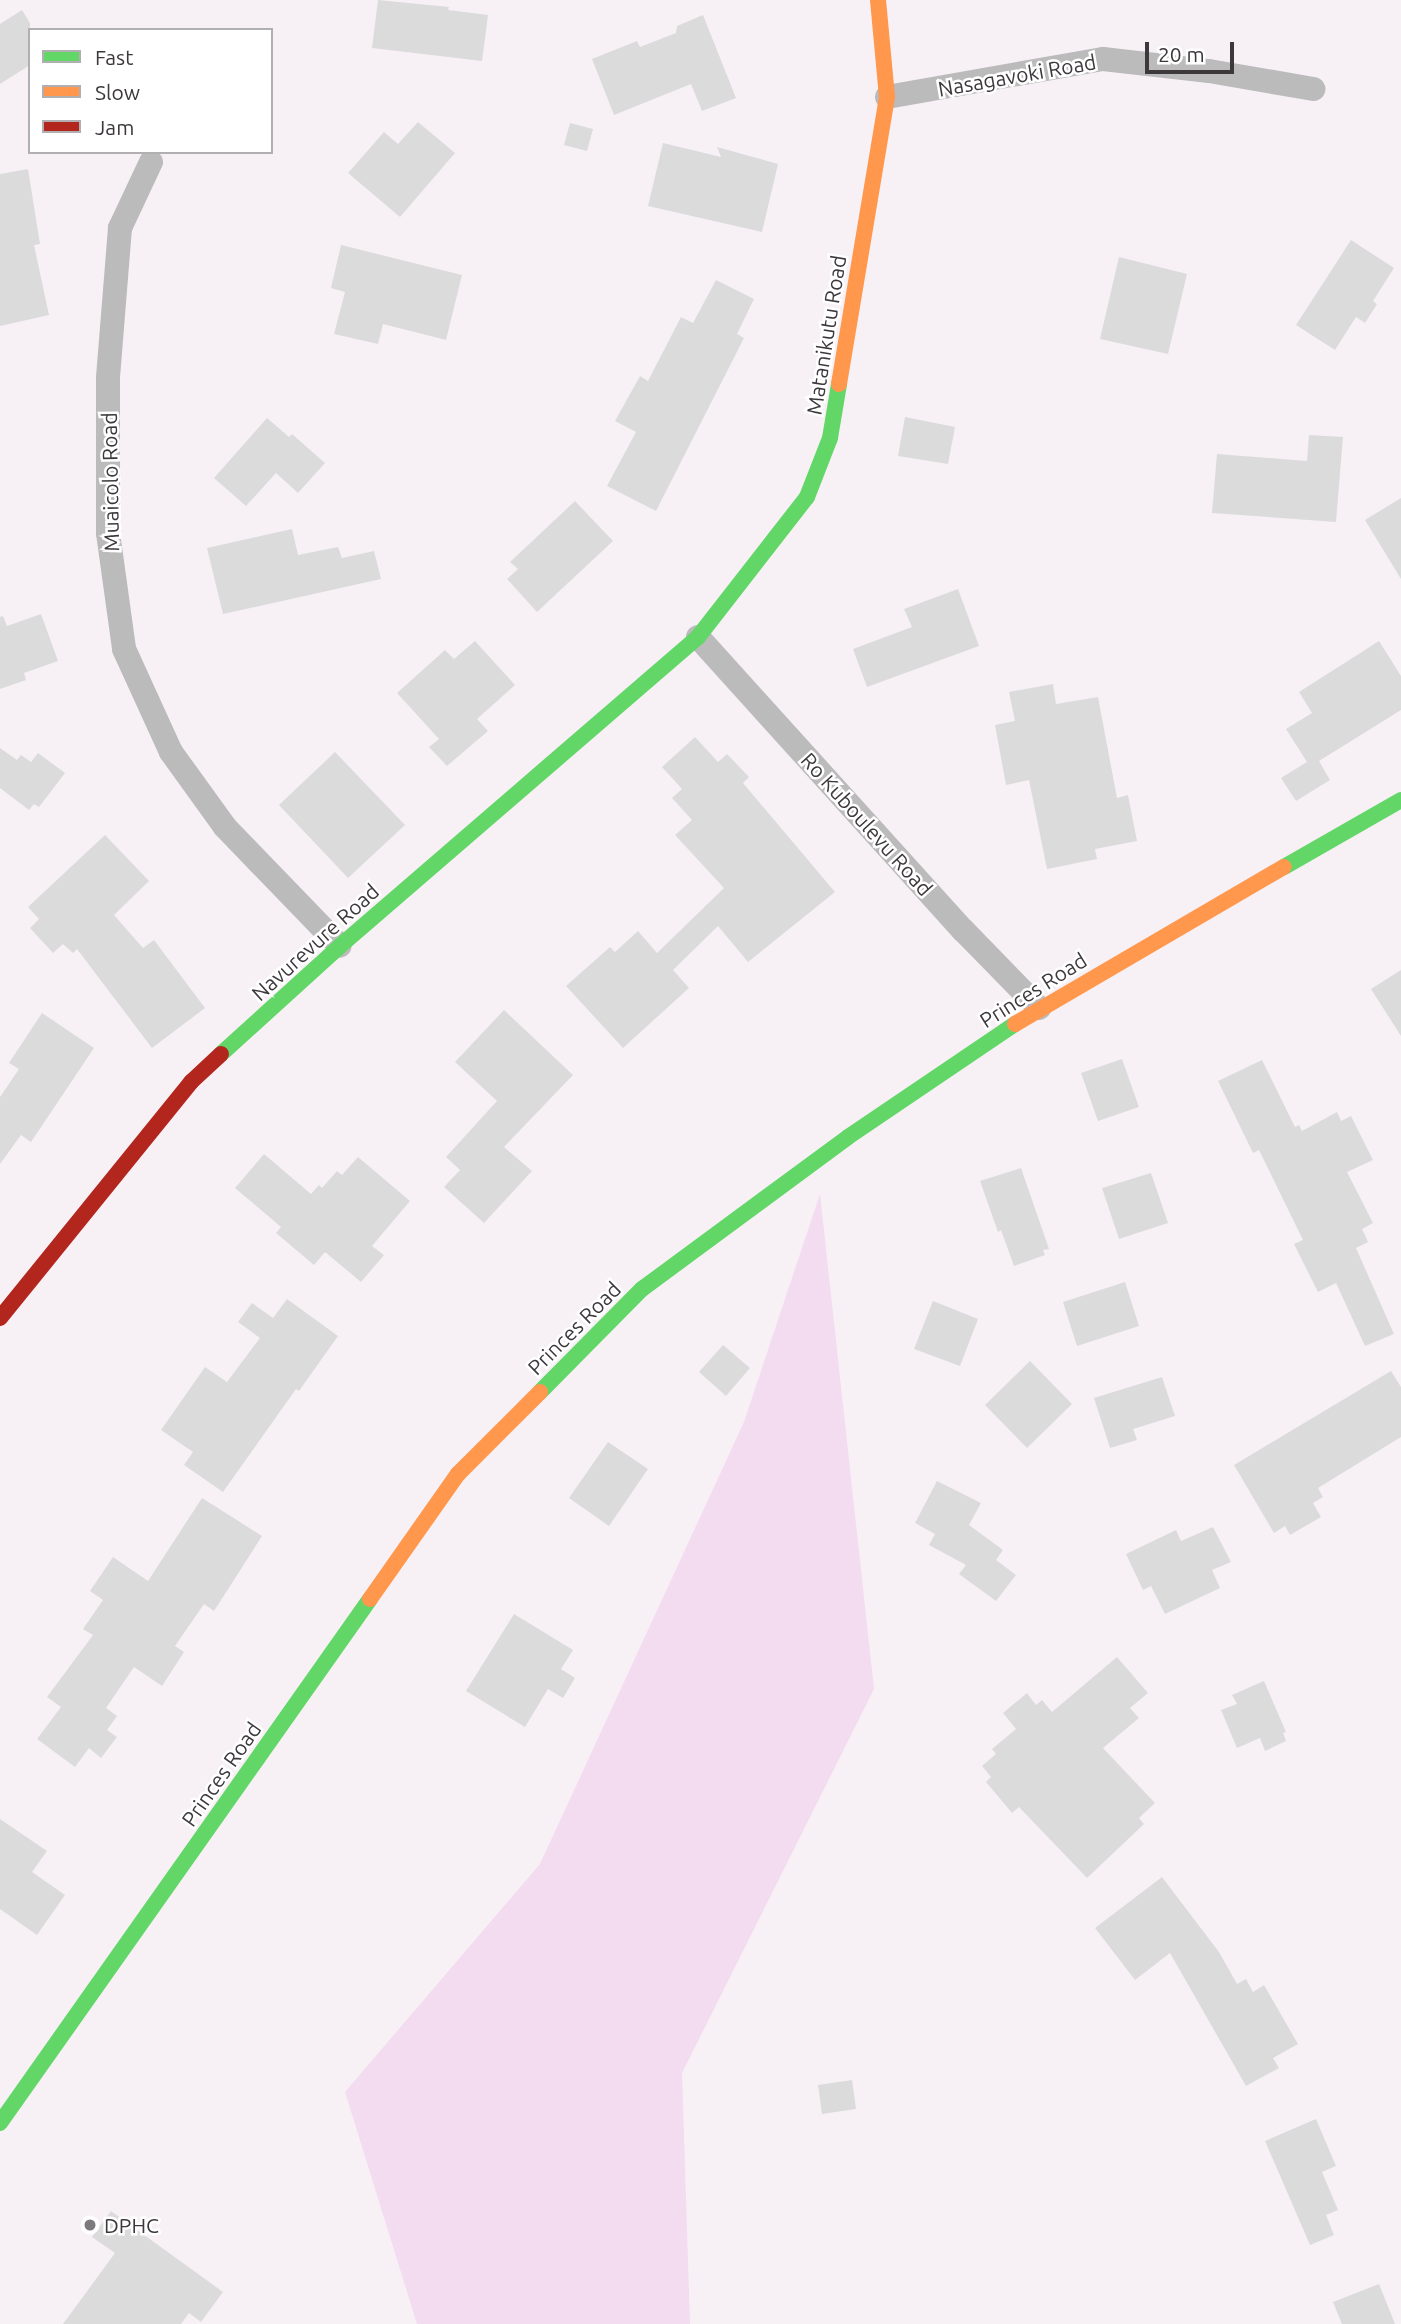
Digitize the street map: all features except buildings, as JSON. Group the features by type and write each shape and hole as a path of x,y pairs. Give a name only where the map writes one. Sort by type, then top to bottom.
{"main road":[{"name":"Matanikutu Road","path":"698,637 807,497 830,439 887,97 877,0"},
{"name":"Navurevure Road","path":"0,1318 191,1082 340,946 698,637"},
{"name":"Princes Road","path":"0,2123 458,1474 642,1289 848,1137 1039,1008 1401,800"}],"street":[{"name":"Nasagavoki Road","path":"887,97 1102,59 1209,71 1312,89"},
{"name":"Muaicolo Road","path":"151,162 120,228 108,378 108,533 124,649 171,752 225,827 340,946"},
{"name":"Ro Kuboulevu Road","path":"698,637 963,930 1039,1008"}],"shaded area":[{"path":"820,1194 874,1689 682,2073 690,2324 417,2324 345,2092 540,1864 744,1422"}],"traffic: fast":[{"path":"221,1054 340,946 698,637 807,497 830,438 839,384"},
{"path":"1284,867 1401,800"},
{"path":"540,1392 642,1289 848,1137 1015,1024"},
{"path":"0,2123 370,1599"}],"traffic: slow":[{"path":"839,384 887,97 878,0"},
{"path":"1015,1024 1284,867"},
{"path":"370,1599 458,1474 540,1392"}],"traffic: jam":[{"path":"0,1318 191,1082 221,1054"}],"place":[{"name":"DPHC","path":"90,2225"}]}
